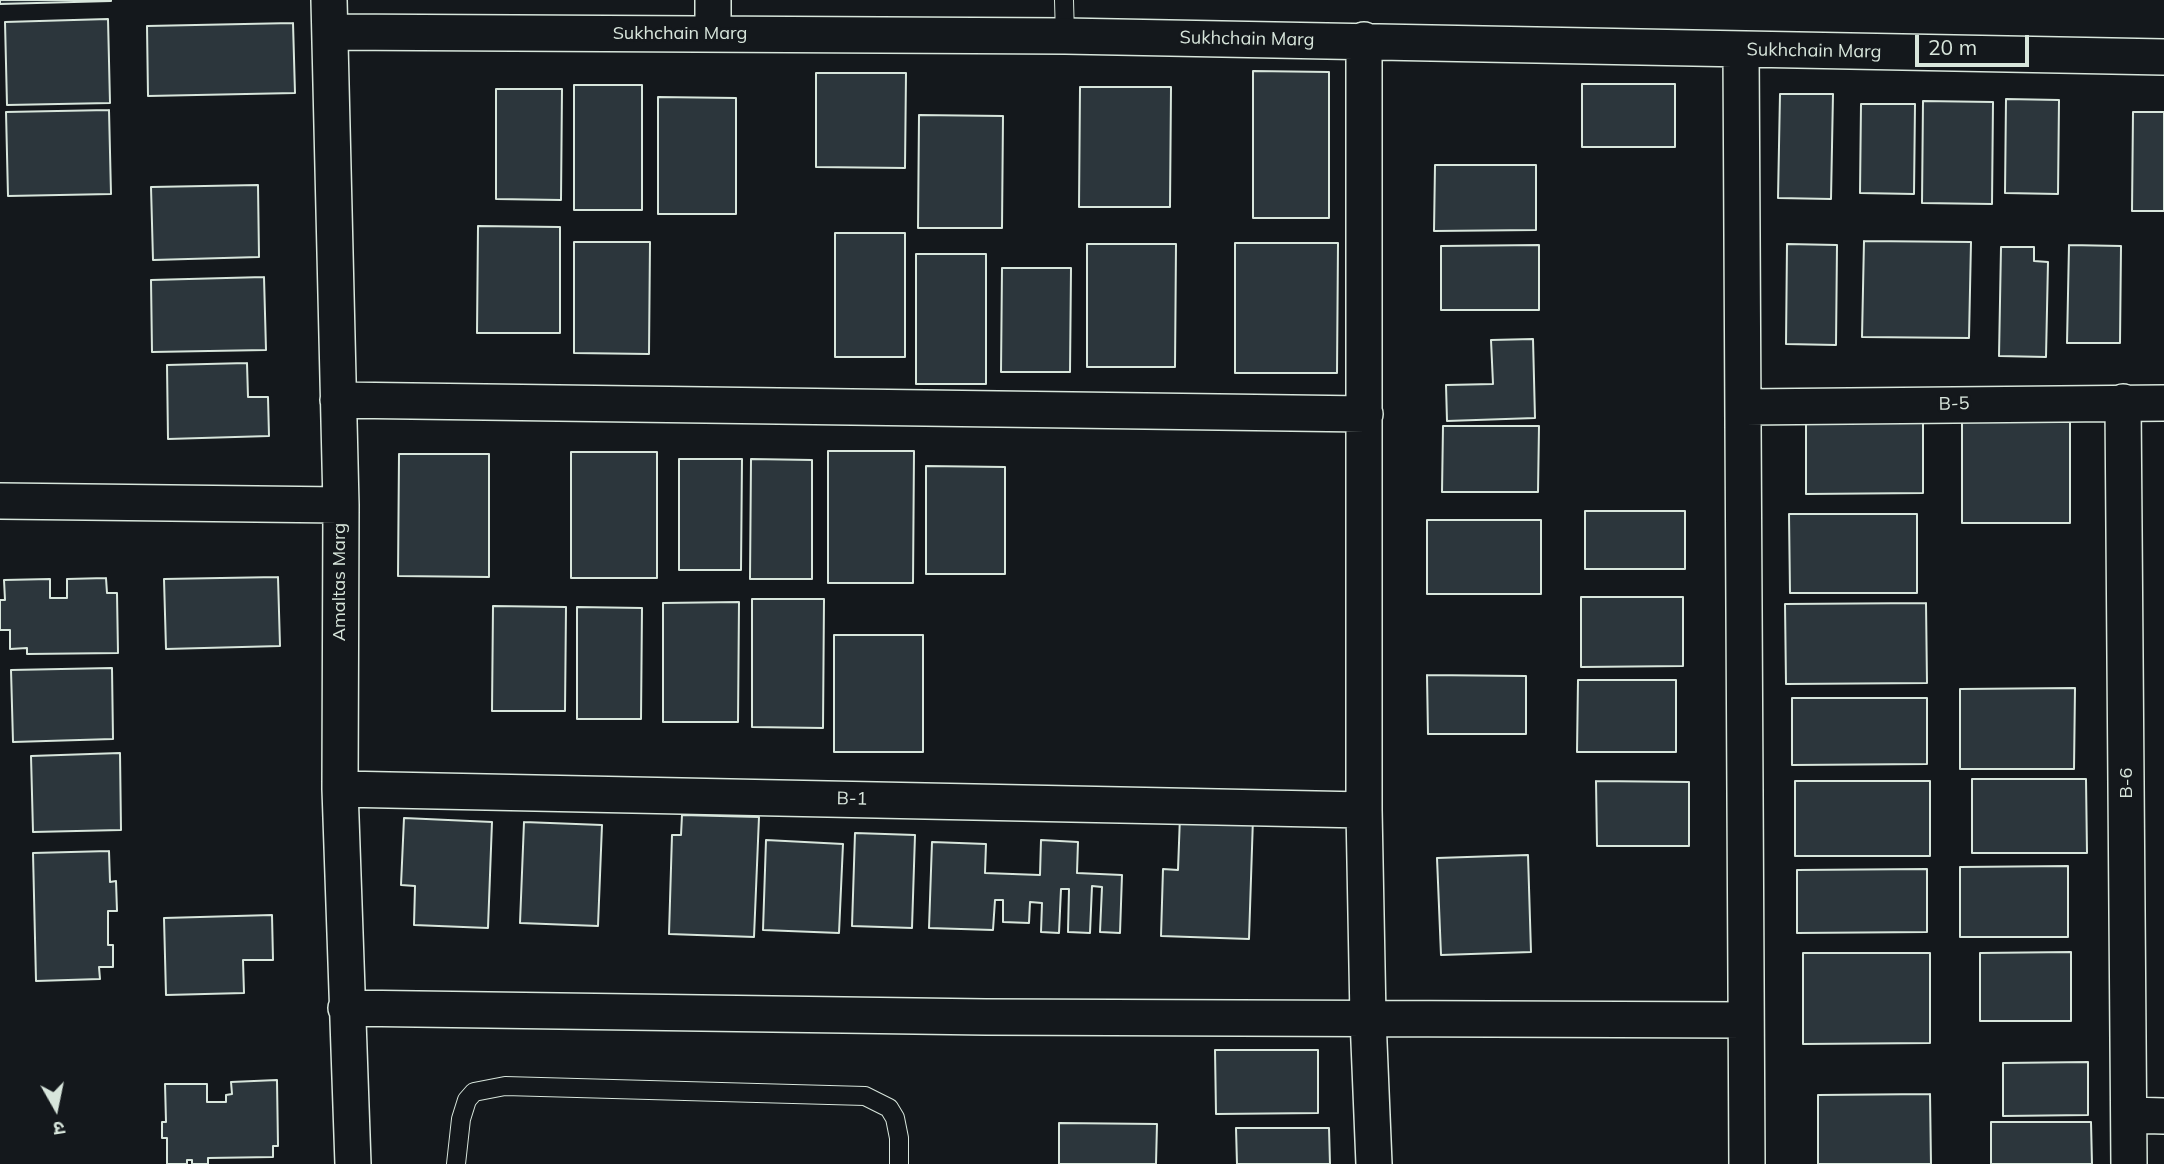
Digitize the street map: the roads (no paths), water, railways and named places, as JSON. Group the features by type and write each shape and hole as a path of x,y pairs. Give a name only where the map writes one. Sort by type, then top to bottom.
{"street":[{"path":"713,0 713,34"},
{"name":"Sukhchain Marg","path":"330,16 713,34 1364,40 2164,57"},
{"name":"Amaltas Marg","path":"330,16 341,505 340,789 353,1164"},
{"path":"1364,40 1364,810 1374,1164"},
{"path":"1741,49 1747,1164"},
{"path":"338,400 1366,414"},
{"name":"B-6","path":"2123,402 2129,1164"},
{"name":"B-5","path":"1745,407 2164,403"},
{"path":"0,501 341,505"},
{"name":"B-1","path":"340,789 1364,810"},
{"path":"346,1008 1000,1017 1745,1020"},
{"path":"2129,1115 2164,1116"}],"lane":[{"path":"1064,0 1065,36"},
{"path":"456,1164 461,1119 467,1100 474,1092 505,1086 865,1096 889,1108 895,1118 899,1138 899,1164"}]}
